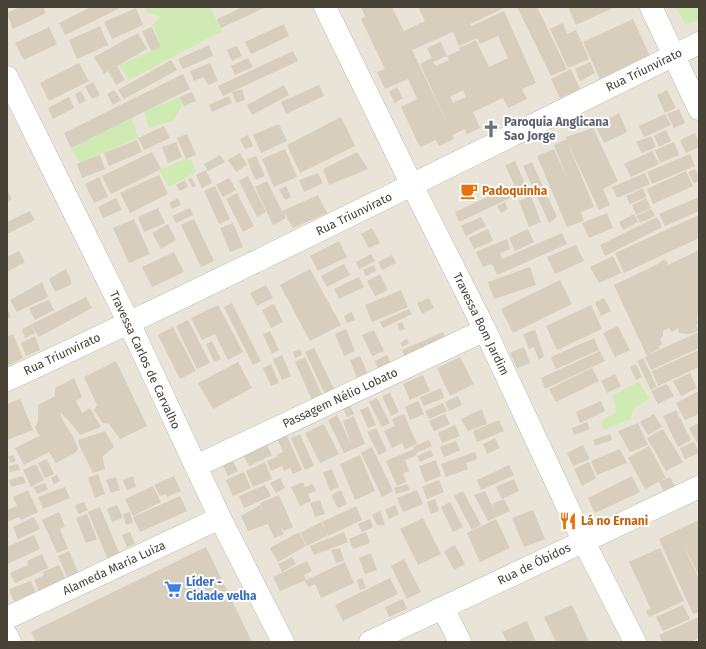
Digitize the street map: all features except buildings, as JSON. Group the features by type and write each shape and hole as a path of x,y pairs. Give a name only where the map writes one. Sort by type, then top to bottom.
{"street":[{"name":"Travessa Bom Jardim","path":"325,7 485,330 583,540 635,642"},
{"path":"652,7 699,108"},
{"name":"Rua Triunvirato","path":"7,380 129,323 699,43"},
{"name":"Travessa Carlos de Carvalho","path":"7,77 129,323 220,518 283,642"},
{"name":"Passagem Nélio Lobato","path":"196,466 485,330"},
{"name":"Rua de Óbidos","path":"370,642 583,540 699,487"},
{"name":"Alameda Maria Luiza","path":"7,618 220,518"},
{"path":"443,608 460,642"},
{"path":"7,636 10,642"}],"shaded area":[{"path":"7,7 699,7 699,642 7,642"}],"green space":[{"path":"145,7 210,7 222,31 129,80 119,65 161,47 153,24 160,17 147,12"},
{"path":"675,7 699,7 699,20 686,24"},
{"path":"180,97 183,103 174,120 149,128 144,111"},
{"path":"132,118 138,138 80,163 71,148"},
{"path":"186,159 191,160 196,172 169,187 159,170"},
{"path":"639,382 649,398 633,409 631,419 604,430 600,422 616,412 613,395"}],"place":[{"name":"Paroquia Anglicana Sao Jorge","path":"491,129"},
{"name":"Padoquinha","path":"469,191"},
{"name":"Lá no Ernani","path":"568,521"},
{"name":"Líder - Cidade velha","path":"173,589"}]}
